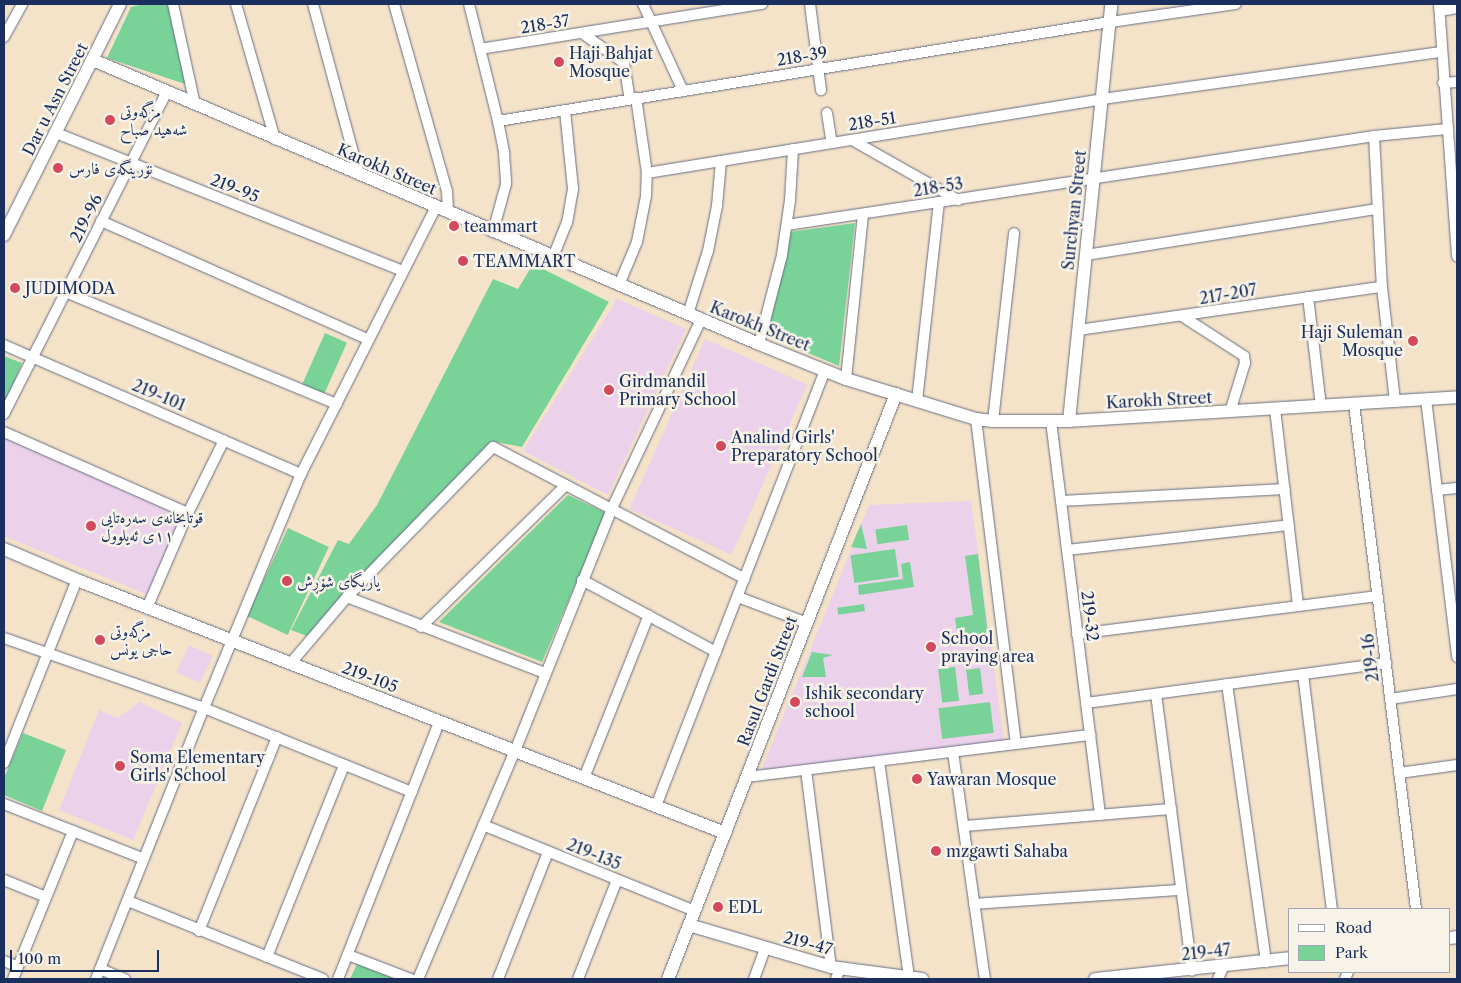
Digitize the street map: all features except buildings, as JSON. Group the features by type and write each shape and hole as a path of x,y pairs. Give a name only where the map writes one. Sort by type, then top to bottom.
{"street":[{"path":"4,37 7,22 22,4"},
{"name":"Dar u Asn Street","path":"4,235 121,4"},
{"path":"173,4 196,105"},
{"path":"236,4 275,139"},
{"path":"313,4 359,175"},
{"path":"96,979 204,708 302,474 402,271 442,210 447,191 394,4"},
{"path":"468,4 498,121 504,153 506,184 493,232"},
{"path":"642,4 683,91"},
{"name":"218-37","path":"480,49 762,4"},
{"path":"810,4 821,90"},
{"name":"Surchyan Street","path":"1069,421 1112,4"},
{"name":"218-39","path":"498,121 1110,22 1236,4"},
{"path":"1457,8 1439,7 1447,129 1454,163 1457,256"},
{"path":"582,33 624,63 647,173 643,219 635,249 619,285"},
{"name":"218-51","path":"647,173 1102,99 1442,52"},
{"name":"Karokh Street","path":"93,60 166,93 700,320 825,371 976,419 993,421 1069,421 1457,397"},
{"path":"1443,83 1457,82"},
{"name":"219-96","path":"4,414 166,93"},
{"path":"553,257 567,223 573,188 564,110"},
{"path":"827,113 832,143"},
{"name":"218-53","path":"787,225 1374,136 1447,129"},
{"name":"219-95","path":"56,133 402,271"},
{"path":"1374,136 1382,287 1396,401"},
{"path":"852,140 958,200"},
{"path":"759,344 779,270 787,225 792,150"},
{"path":"688,314 703,273 710,244 717,206 721,161"},
{"path":"917,401 939,202"},
{"path":"1086,255 1377,209"},
{"path":"846,379 863,214"},
{"path":"101,221 369,340"},
{"path":"993,421 1014,233"},
{"name":"217-207","path":"1078,330 1382,287"},
{"path":"65,292 337,404"},
{"path":"1308,297 1321,406"},
{"path":"1182,316 1244,356 1245,362 1230,412"},
{"path":"418,979 515,751 612,508 700,320"},
{"name":"219-101","path":"4,345 302,474"},
{"path":"656,806 825,371"},
{"name":"Rasul Gardi Street","path":"668,979 896,394"},
{"path":"1426,399 1457,658"},
{"name":"219-16","path":"1354,404 1416,908"},
{"path":"1275,409 1298,606"},
{"path":"976,419 1016,744"},
{"name":"219-32","path":"1051,421 1100,815"},
{"path":"4,432 188,513"},
{"path":"147,608 188,513 224,440"},
{"path":"290,664 347,597 493,448 612,508 745,579"},
{"path":"421,627 566,485"},
{"path":"1437,490 1457,488"},
{"path":"1061,501 1285,489"},
{"path":"1067,550 1289,525"},
{"name":"219-105","path":"4,549 147,608 725,833"},
{"path":"4,763 77,580"},
{"path":"582,580 716,652"},
{"path":"1077,634 1377,596"},
{"path":"347,597 545,673"},
{"path":"738,597 807,623"},
{"path":"584,778 649,615"},
{"path":"4,638 204,708 412,792"},
{"path":"1086,703 1386,663"},
{"path":"1303,674 1332,908"},
{"path":"1228,684 1266,962"},
{"path":"1390,698 1457,689"},
{"path":"1156,694 1192,970"},
{"path":"338,979 439,722"},
{"path":"747,777 1090,735"},
{"path":"199,931 277,738"},
{"path":"953,752 985,979"},
{"path":"879,761 916,978"},
{"path":"267,957 344,765"},
{"path":"1399,773 1457,766"},
{"path":"806,770 836,971"},
{"path":"4,804 144,860"},
{"path":"964,826 1171,809"},
{"name":"219-135","path":"483,825 694,911"},
{"path":"13,979 73,831"},
{"path":"498,979 548,852"},
{"path":"4,880 46,897"},
{"path":"578,979 617,880"},
{"path":"974,904 1182,890"},
{"path":"128,901 323,979"},
{"name":"219-47","path":"689,925 836,971 916,978"},
{"path":"754,979 765,949"},
{"path":"348,954 411,979"},
{"name":"219-47","path":"1095,979 1130,978 1192,970 1220,973 1288,958"},
{"path":"4,961 18,967"},
{"path":"100,969 125,979"}],"shaded area":[{"name":"Girdmandil Primary School","path":"617,299 686,329 608,495 523,451"},
{"name":"Analind Girls' Preparatory School","path":"705,339 807,385 732,554 629,509"},
{"name":"قوتابخانەی سەرەتایی ١١ی ئەیلوول","path":"4,438 182,515 148,595 4,536"},
{"path":"971,501 1004,741 761,771 869,505"},
{"path":"189,645 213,656 200,683 176,672"},
{"name":"Soma Elementary Girls' School","path":"139,702 182,723 133,840 59,810 99,710 118,718"}],"green space":[{"path":"144,4 169,4 188,85 107,58 131,7"},
{"path":"855,223 839,366 765,335 790,232"},
{"path":"533,264 609,302 522,447 491,441 307,636 291,630 338,540 349,544 377,505 493,279 518,289"},
{"path":"325,333 347,343 324,394 302,384"},
{"path":"4,356 22,363 4,407"},
{"path":"568,495 606,513 542,662 439,622"},
{"path":"861,524 867,549 851,547"},
{"path":"907,525 909,540 877,544 875,529"},
{"name":"یاریگای شۆڕش","path":"288,528 329,547 288,635 247,616"},
{"path":"895,549 899,577 854,583 850,555"},
{"path":"978,554 988,635 958,639 955,618 973,615 965,556"},
{"path":"910,562 914,587 859,595 858,585 903,579 901,564"},
{"path":"864,604 865,611 838,615 837,608"},
{"path":"812,652 833,655 823,658 826,677 802,677"},
{"path":"955,667 959,701 942,703 938,669"},
{"path":"980,668 983,694 969,696 966,670"},
{"path":"990,702 994,733 942,739 938,708"},
{"path":"23,733 66,750 42,811 4,795 4,778"},
{"path":"357,964 396,979 350,979"}],"place":[{"name":"Haji Bahjat Mosque","path":"559,62"},
{"name":"مزگه‌وتی شه‌هید صباح","path":"110,120"},
{"name":"نۆرینگەی فارس","path":"58,168"},
{"name":"teammart","path":"454,226"},
{"name":"TEAMMART","path":"463,261"},
{"name":"JUDIMODA","path":"15,288"},
{"name":"Haji Suleman Mosque","path":"1413,341"},
{"name":"Girdmandil Primary School","path":"609,390"},
{"name":"Analind Girls' Preparatory School","path":"721,446"},
{"name":"قوتابخانەی سەرەتایی ١١ی ئەیلوول","path":"91,526"},
{"name":"یاریگای شۆڕش","path":"287,581"},
{"name":"مزگەوتی حاجی یونس","path":"100,640"},
{"name":"School praying area","path":"931,647"},
{"name":"Ishik secondary school","path":"795,702"},
{"name":"Soma Elementary Girls' School","path":"120,766"},
{"name":"Yawaran Mosque","path":"917,779"},
{"name":"mzgawti Sahaba","path":"936,851"},
{"name":"EDL","path":"718,907"}]}
